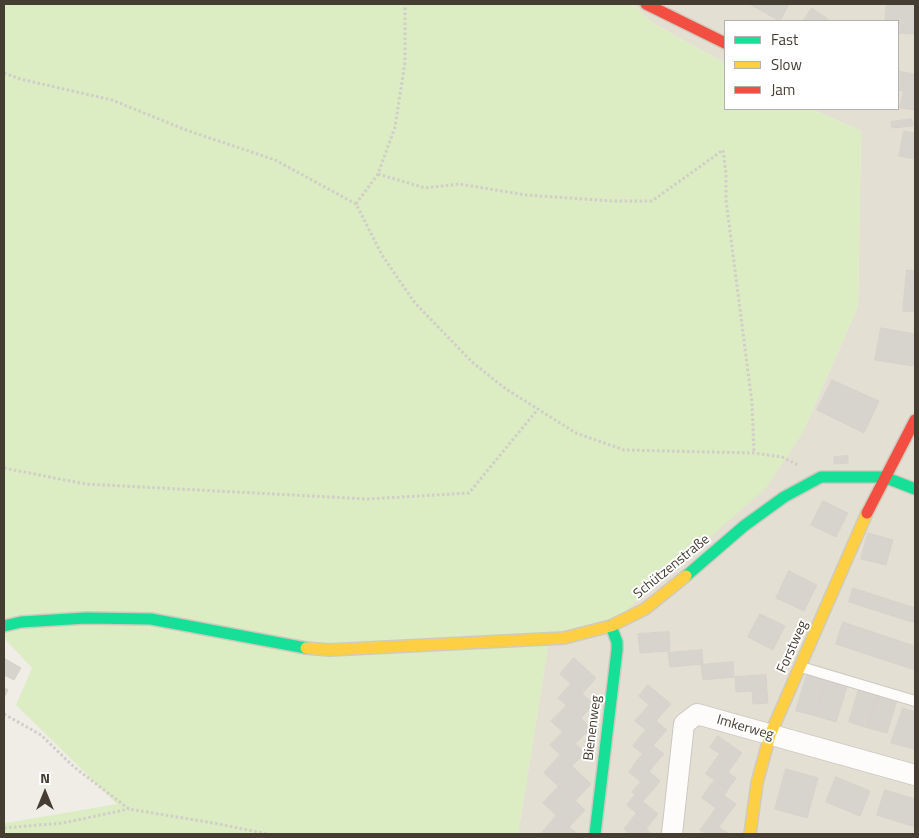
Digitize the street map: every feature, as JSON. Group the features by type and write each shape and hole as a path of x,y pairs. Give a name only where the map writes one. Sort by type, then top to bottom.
{"street":[{"path":"646,4 724,43"},
{"name":"Forstweg","path":"750,834 757,782 770,735 884,477 915,420"},
{"name":"Schützenstraße","path":"4,626 21,622 86,618 151,619 295,647 329,650 564,638 611,626 645,609 674,587 744,526 784,497 821,477 884,477 915,489"},
{"name":"Bienenweg","path":"595,834 617,650 617,642 611,626"},
{"name":"Imkerweg","path":"672,834 684,724 697,714 915,775"}],"lane":[{"path":"800,667 915,702"}],"path":[{"path":"356,204 378,174 395,127 405,62 404,4"},
{"path":"4,72 20,78 112,100 186,130 276,160 356,204 382,255 416,303 472,362 506,389 576,432 624,450 754,453 782,457 821,477"},
{"path":"378,174 425,188 459,184 526,194 612,201 652,201 722,150 726,174 726,200 752,403 754,453"},
{"path":"4,468 85,484 368,499 469,493 538,408"},
{"path":"4,714 41,735 74,767 129,809"},
{"path":"4,828 63,823 129,809 268,834"}],"shaded area":[{"path":"633,4 915,4 915,834 518,834 550,634 802,434 858,306 861,131 814,110 899,110 899,20 724,20 724,62 651,22"}],"green space":[{"path":"4,4 633,4 651,22 724,62 724,110 814,110 861,131 858,306 802,434 766,488 620,616 550,634 518,834 4,834 4,825 6,823 117,804 16,705 32,668 4,638"}],"building":[{"path":"752,4 789,4 781,20"},
{"path":"887,4 915,5 914,34 899,33 899,20 885,20"},
{"path":"812,8 829,20 804,20"},
{"path":"899,71 915,74 914,110 900,108 903,91 899,90"},
{"path":"912,119 913,126 892,128 891,122"},
{"path":"904,131 915,133 915,159 899,156"},
{"path":"907,270 915,271 915,312 903,311"},
{"path":"881,328 915,334 913,366 875,360"},
{"path":"832,380 879,401 864,433 817,410"},
{"path":"848,456 848,463 834,464 834,457"},
{"path":"823,501 848,513 836,537 811,525"},
{"path":"868,533 893,540 886,565 861,559"},
{"path":"789,571 817,585 804,611 776,598"},
{"path":"853,588 915,608 915,623 849,602"},
{"path":"760,614 785,626 773,650 748,637"},
{"path":"843,622 915,646 915,670 836,644"},
{"path":"669,632 670,651 640,653 638,634"},
{"path":"702,650 703,664 670,667 668,653"},
{"path":"4,658 21,668 14,680 4,675"},
{"path":"574,658 596,678 582,694 560,674"},
{"path":"733,662 734,677 703,680 701,665"},
{"path":"807,674 827,681 816,716 796,711"},
{"path":"766,675 767,690 736,692 735,677"},
{"path":"827,681 847,687 836,722 816,716"},
{"path":"571,684 594,704 581,718 558,698"},
{"path":"648,685 671,704 661,715 639,696"},
{"path":"4,687 8,690 4,698"},
{"path":"859,689 878,694 868,728 849,722"},
{"path":"767,690 768,703 753,704 752,691"},
{"path":"878,694 897,700 887,733 868,728"},
{"path":"567,705 591,728 575,744 551,721"},
{"path":"649,705 661,715 656,721 644,711"},
{"path":"903,708 915,712 915,732 911,748 891,743"},
{"path":"644,711 667,730 658,740 635,721"},
{"path":"646,730 658,740 653,746 641,736"},
{"path":"563,732 585,753 572,766 550,745"},
{"path":"915,732 915,749 911,748"},
{"path":"641,736 664,754 655,764 633,746"},
{"path":"718,736 742,753 734,764 710,747"},
{"path":"643,754 655,764 649,772 637,761"},
{"path":"720,754 734,764 728,772 714,762"},
{"path":"560,755 591,784 575,801 544,773"},
{"path":"637,761 660,781 652,791 629,772"},
{"path":"714,762 736,778 728,789 706,774"},
{"path":"786,769 818,778 807,818 775,809"},
{"path":"836,777 870,791 860,816 826,802"},
{"path":"715,780 728,789 724,796 710,786"},
{"path":"641,782 652,791 643,801 632,792"},
{"path":"559,786 585,810 569,827 543,803"},
{"path":"710,786 736,804 727,816 702,798"},
{"path":"885,790 915,799 915,827 877,815"},
{"path":"635,795 658,814 650,824 627,805"},
{"path":"716,808 727,816 719,827 708,820"},
{"path":"637,813 650,824 646,829 633,818"},
{"path":"556,816 569,827 578,834 541,834"},
{"path":"633,818 652,834 630,834 624,829"},
{"path":"708,820 729,834 706,834 700,830"}],"traffic: fast":[{"path":"686,576 744,526 784,497 821,477 884,477 915,489"},
{"path":"4,626 21,622 86,618 151,619 306,648"},
{"path":"595,834 617,650 617,642 611,626"}],"traffic: slow":[{"path":"750,834 757,783 770,735 867,513"},
{"path":"306,648 329,650 564,638 611,626 645,609 686,576"}],"traffic: jam":[{"path":"646,4 724,43"},
{"path":"867,513 915,420"}]}
